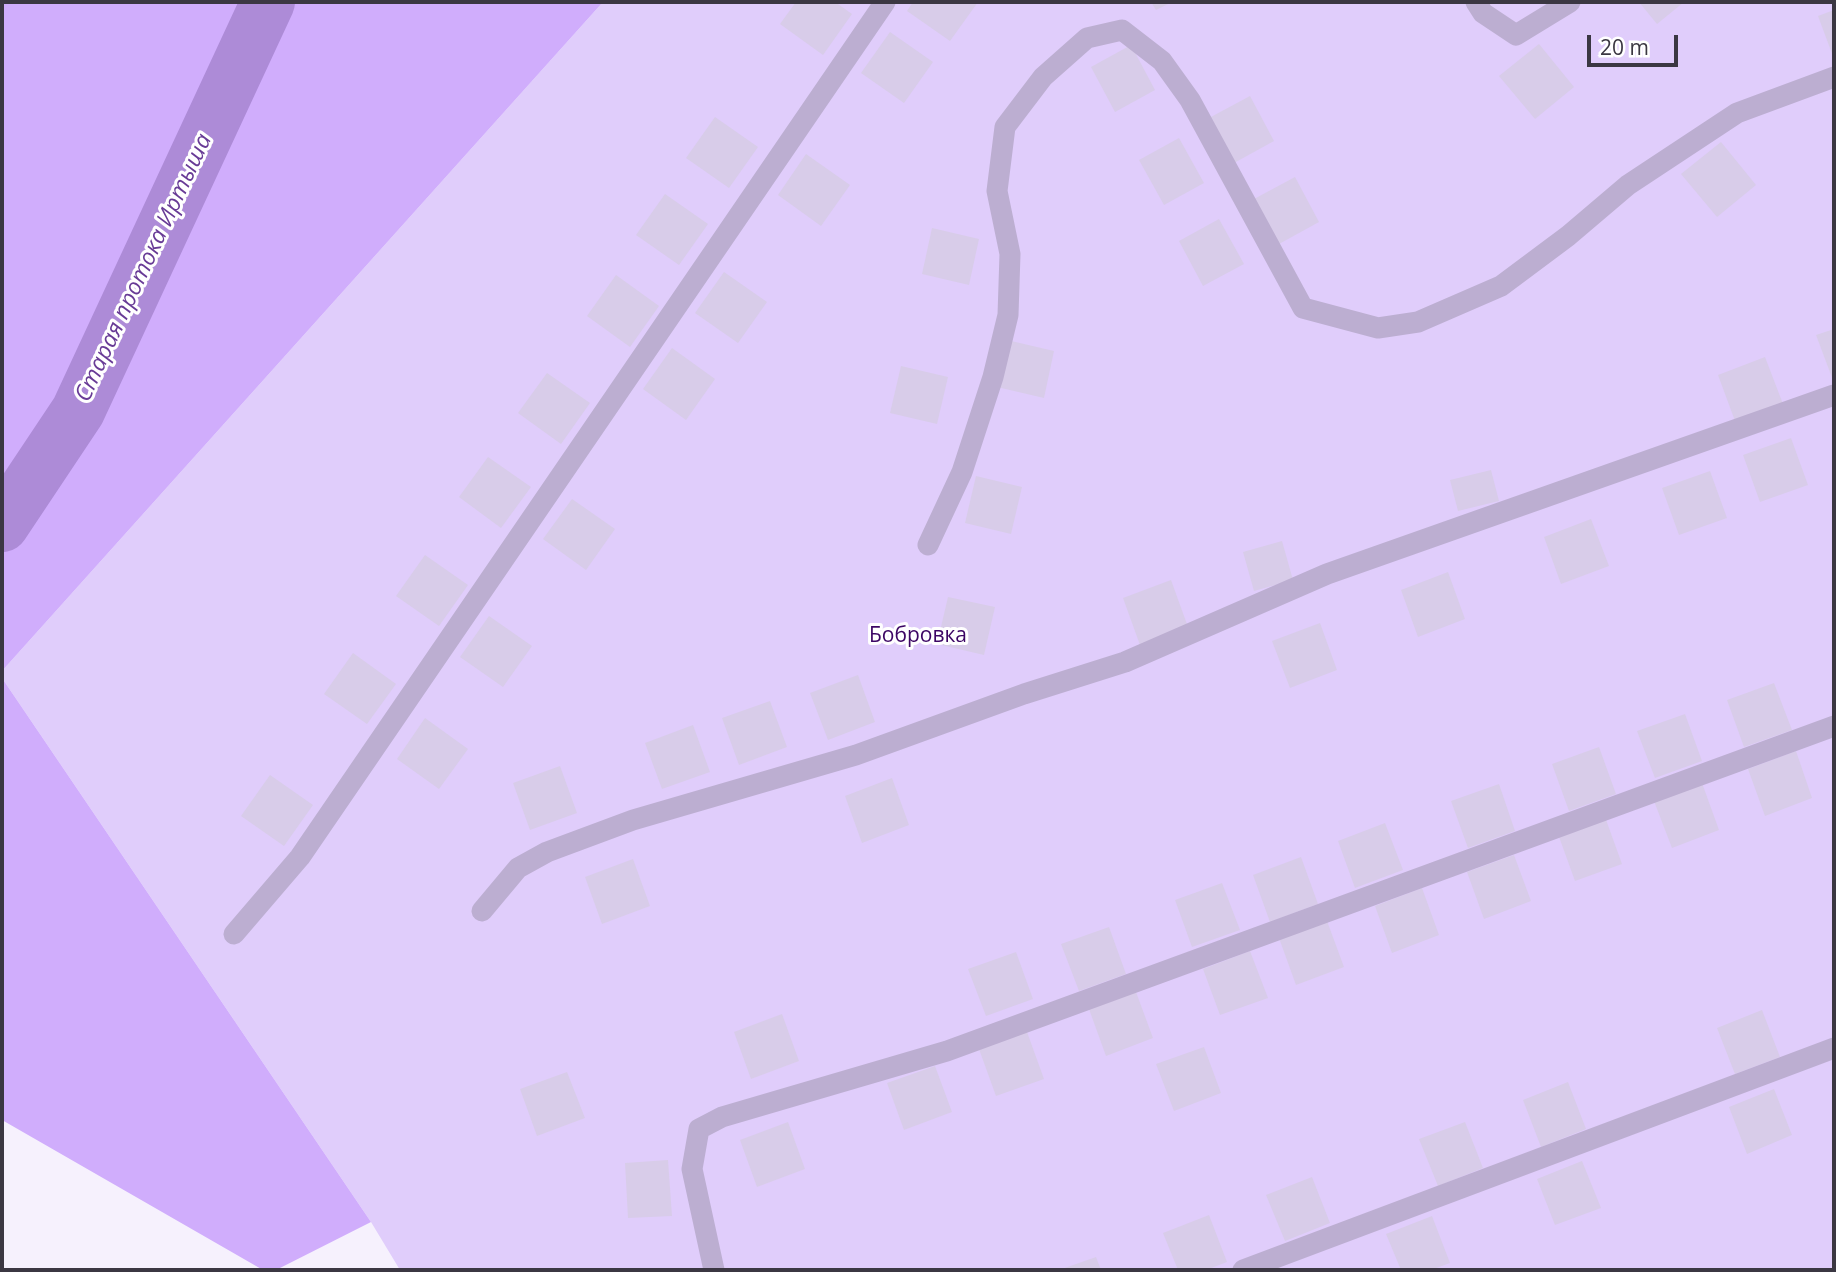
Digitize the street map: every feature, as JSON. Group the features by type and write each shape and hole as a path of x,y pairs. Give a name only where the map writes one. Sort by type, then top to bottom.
{"street":[{"path":"234,934 300,856 885,2"},
{"path":"1476,2 1483,12 1516,35 1570,2"},
{"path":"928,545 962,472 993,377 1008,316 1010,254 997,191 1005,127 1042,77 1087,38 1122,30 1162,61 1190,100 1303,308 1378,328 1418,322 1501,286 1568,236 1628,185 1737,113 1834,77"},
{"path":"482,911 518,868 547,852 633,820 856,755 1011,699 1125,662 1327,574 1834,395"},
{"path":"714,1270 692,1169 699,1129 723,1117 947,1051 1834,726"},
{"path":"1243,1270 1834,1048"}],"green space":[{"name":"Бобровка","path":"603,2 1834,2 1834,1270 400,1270 371,1222 2,678 2,671"}],"shaded area":[{"path":"2,2 603,2 2,671"},
{"path":"2,678 371,1222 276,1270 263,1270 2,1120"}],"building":[{"path":"796,2 835,2 852,14 823,55 780,24"},
{"path":"913,2 978,2 950,41 907,11"},
{"path":"1151,2 1172,2 1156,10"},
{"path":"1639,2 1684,2 1657,24"},
{"path":"1834,10 1834,59 1818,16"},
{"path":"890,32 933,62 904,103 861,73"},
{"path":"1539,44 1574,87 1535,119 1499,76"},
{"path":"1131,45 1155,90 1115,112 1091,67"},
{"path":"1250,96 1274,141 1234,163 1209,118"},
{"path":"715,117 758,147 729,188 686,158"},
{"path":"1179,138 1204,183 1164,205 1139,160"},
{"path":"1721,142 1756,185 1717,217 1681,174"},
{"path":"806,154 850,185 821,226 778,195"},
{"path":"1295,177 1319,222 1279,244 1254,199"},
{"path":"665,194 708,224 679,265 636,235"},
{"path":"1219,219 1244,264 1203,286 1179,241"},
{"path":"932,228 979,239 969,285 922,274"},
{"path":"724,272 767,302 738,343 695,313"},
{"path":"616,275 659,306 630,347 587,316"},
{"path":"1834,329 1834,383 1816,335"},
{"path":"1007,340 1054,351 1044,398 997,387"},
{"path":"672,348 715,379 686,420 643,389"},
{"path":"1765,357 1783,404 1735,421 1718,375"},
{"path":"901,366 948,377 937,424 890,413"},
{"path":"547,373 590,403 561,444 518,413"},
{"path":"1791,438 1808,485 1760,502 1743,455"},
{"path":"488,457 531,487 501,528 459,497"},
{"path":"1491,470 1499,501 1458,511 1450,480"},
{"path":"1710,471 1727,518 1679,535 1662,488"},
{"path":"976,476 1022,487 1011,534 965,523"},
{"path":"572,499 615,529 586,570 543,539"},
{"path":"1591,519 1609,566 1561,584 1544,537"},
{"path":"1282,541 1293,580 1254,591 1243,552"},
{"path":"425,555 468,585 439,626 396,596"},
{"path":"1448,572 1465,619 1418,637 1401,590"},
{"path":"1171,580 1188,627 1140,645 1123,598"},
{"path":"948,597 995,607 984,655 937,644"},
{"path":"489,616 532,646 503,687 460,657"},
{"path":"1320,623 1337,670 1290,688 1272,641"},
{"path":"353,653 396,684 367,724 324,694"},
{"path":"858,675 875,722 828,740 810,693"},
{"path":"1774,683 1792,730 1744,747 1727,700"},
{"path":"770,701 787,747 739,765 722,718"},
{"path":"1685,714 1702,761 1655,778 1637,731"},
{"path":"425,718 468,749 439,789 397,759"},
{"path":"693,725 710,772 662,789 645,743"},
{"path":"1599,747 1616,794 1569,811 1552,764"},
{"path":"1796,751 1812,798 1765,816 1748,769"},
{"path":"560,766 577,813 530,830 513,783"},
{"path":"270,775 313,805 284,846 241,816"},
{"path":"892,778 909,825 862,843 845,796"},
{"path":"1702,783 1719,830 1672,848 1654,801"},
{"path":"1499,784 1515,831 1468,848 1451,801"},
{"path":"1605,817 1622,864 1575,881 1558,834"},
{"path":"1385,823 1403,870 1355,888 1338,841"},
{"path":"1514,855 1531,901 1484,919 1467,872"},
{"path":"1301,857 1318,904 1270,922 1253,875"},
{"path":"633,859 650,906 602,924 585,877"},
{"path":"1222,883 1240,930 1192,947 1175,900"},
{"path":"1422,888 1439,935 1392,953 1375,906"},
{"path":"1327,921 1344,967 1296,985 1279,938"},
{"path":"1109,927 1126,974 1079,991 1061,944"},
{"path":"1250,951 1268,998 1220,1015 1203,969"},
{"path":"1016,952 1033,999 986,1016 968,969"},
{"path":"1136,992 1153,1038 1106,1056 1089,1009"},
{"path":"1762,1010 1780,1057 1735,1074 1717,1028"},
{"path":"782,1014 799,1061 751,1079 734,1032"},
{"path":"1027,1032 1044,1079 996,1096 979,1049"},
{"path":"1204,1047 1221,1093 1174,1111 1156,1064"},
{"path":"935,1066 952,1112 904,1130 887,1083"},
{"path":"567,1072 585,1118 537,1136 520,1089"},
{"path":"1568,1082 1586,1129 1541,1147 1523,1100"},
{"path":"1774,1089 1792,1135 1747,1154 1729,1107"},
{"path":"788,1122 805,1169 757,1187 740,1140"},
{"path":"1465,1122 1483,1168 1438,1186 1419,1139"},
{"path":"668,1160 672,1216 628,1218 625,1163"},
{"path":"1582,1161 1601,1208 1555,1225 1537,1179"},
{"path":"1312,1177 1330,1223 1285,1241 1266,1195"},
{"path":"1209,1215 1227,1262 1206,1270 1178,1270 1163,1233"},
{"path":"1432,1216 1450,1263 1431,1270 1401,1270 1386,1234"},
{"path":"1096,1257 1101,1270 1059,1270"}],"waterway":[{"name":"Старая протока Иртыша","path":"2,525 78,411 268,2"}]}
